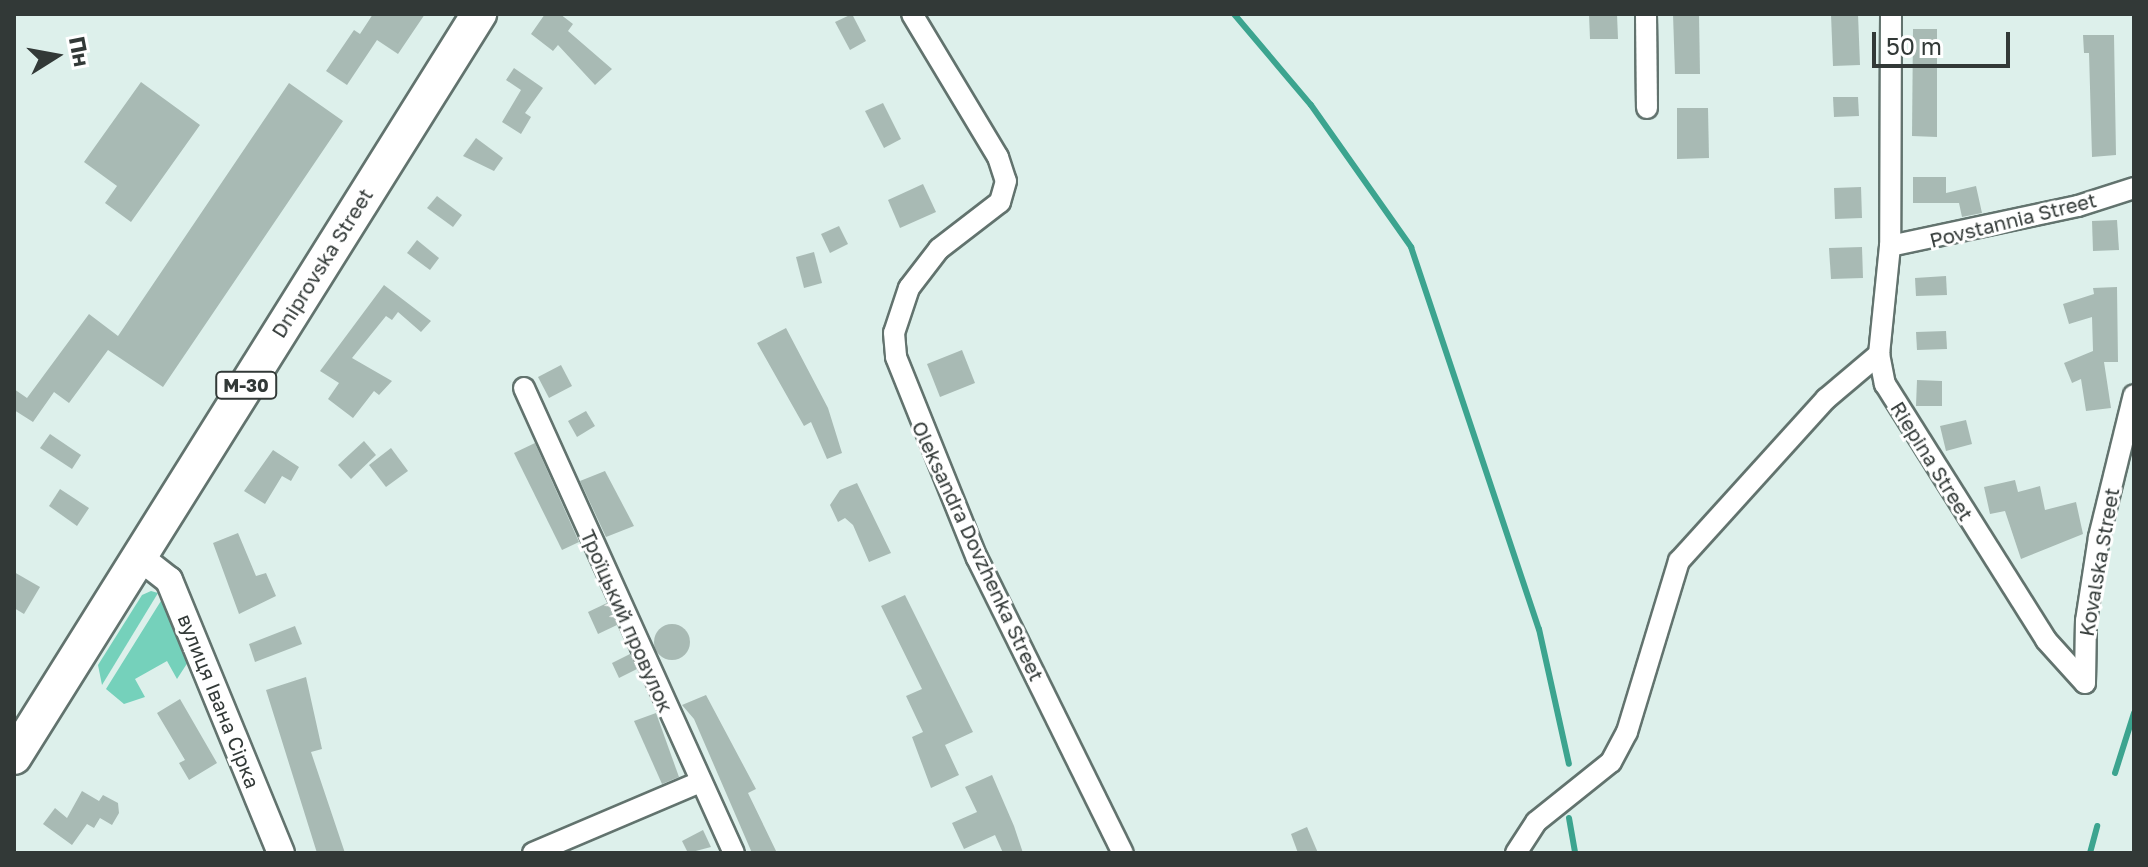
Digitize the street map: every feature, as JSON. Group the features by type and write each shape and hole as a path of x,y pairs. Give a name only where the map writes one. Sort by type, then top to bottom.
{"highway":[{"name":"Dniprovska Street","path":"14,757 142,559 479,14"}],"street":[{"name":"Oleksandra Dovzhenka Street","path":"912,14 998,157 1006,181 1000,202 939,249 909,288 894,333 896,357 977,558 1123,853"},
{"path":"1646,14 1647,108"},
{"name":"Riepina Street","path":"1891,14 1890,246 1879,354 1903,419 2046,640 2085,683"},
{"name":"Povstannia Street","path":"1890,246 2078,206 2134,188"},
{"path":"1516,853 1536,822 1611,762 1627,732 1679,561 1826,399 1879,354"},
{"name":"Троїцький провулок","path":"524,388 698,783 734,853"},
{"name":"Kovalska Street","path":"2085,683 2086,621 2099,537 2134,395"},
{"name":"вулиця Івана Сірка","path":"142,559 169,580 281,853"},
{"path":"533,853 698,783"}],"green space":[{"path":"151,591 158,593 102,685 98,665 142,595"},
{"path":"164,596 190,659 177,679 167,661 135,679 145,697 124,704 106,689"}],"building":[{"path":"373,14 425,14 398,54 377,40 347,85 326,71 354,30 360,34"},
{"path":"545,14 560,14 573,24 568,31 612,69 595,85 558,45 553,51 531,34"},
{"path":"852,14 866,41 850,50 835,22"},
{"path":"1589,14 1617,14 1618,39 1590,39"},
{"path":"1673,14 1699,14 1700,74 1675,74"},
{"path":"1831,14 1858,14 1860,65 1833,66"},
{"path":"1913,29 1937,29 1937,137 1912,136"},
{"path":"2083,35 2114,35 2116,155 2092,157 2089,53 2084,53"},
{"path":"514,68 543,88 525,113 531,117 521,134 502,122 521,90 506,80"},
{"path":"141,82 200,125 131,222 105,203 117,186 84,162"},
{"path":"289,83 343,121 163,387 108,350 69,403 54,392 33,422 14,410 14,389 27,398 89,314 118,336"},
{"path":"1833,97 1858,97 1859,116 1834,117"},
{"path":"883,103 901,139 884,148 865,111"},
{"path":"1677,108 1708,108 1709,158 1677,159"},
{"path":"476,138 503,158 494,171 463,156"},
{"path":"1913,177 1946,177 1946,193 1976,186 1982,213 1962,217 1959,203 1913,203"},
{"path":"923,184 936,212 900,228 888,200"},
{"path":"1861,187 1862,218 1835,219 1834,188"},
{"path":"437,196 462,215 453,227 427,208"},
{"path":"2117,220 2119,250 2093,251 2092,221"},
{"path":"839,226 848,244 830,253 821,234"},
{"path":"417,240 439,258 430,270 407,253"},
{"path":"1862,247 1863,278 1831,279 1829,248"},
{"path":"814,252 822,283 804,288 796,257"},
{"path":"1946,276 1947,295 1916,296 1915,278"},
{"path":"384,285 431,321 421,332 398,312 392,320 386,316 352,358 392,381 379,395 374,391 353,418 328,399 339,383 320,371"},
{"path":"2117,287 2118,362 2104,362 2111,408 2086,411 2081,379 2072,383 2064,363 2093,351 2092,317 2069,324 2063,304 2094,294 2093,288"},
{"path":"786,328 828,408 842,453 827,459 811,422 804,426 757,343"},
{"path":"1946,331 1947,349 1917,350 1916,332"},
{"path":"962,350 975,383 940,397 927,364"},
{"path":"561,365 572,386 549,398 538,377"},
{"path":"1917,380 1942,381 1942,406 1916,406"},
{"path":"586,411 595,426 577,437 568,421"},
{"path":"1966,420 1972,444 1946,451 1940,426"},
{"path":"50,434 81,455 72,469 40,448"},
{"path":"364,441 376,455 351,479 338,465"},
{"path":"535,443 579,542 562,550 514,453"},
{"path":"391,448 408,471 386,487 369,465"},
{"path":"273,450 299,467 291,481 282,476 265,504 244,491"},
{"path":"605,471 634,526 606,537 580,481"},
{"path":"2015,480 2018,492 2040,486 2045,510 2076,502 2083,534 2021,559 2005,511 1990,514 1984,487"},
{"path":"857,483 891,553 869,562 853,525 845,518 838,522 830,505 840,490"},
{"path":"60,489 89,508 77,526 49,506"},
{"path":"238,533 256,576 266,573 276,596 239,614 213,543"},
{"path":"14,572 40,587 24,614 14,608"},
{"path":"905,595 973,732 945,745 959,775 931,788 912,737 923,732 906,696 922,689 881,606"},
{"path":"607,603 617,625 598,634 588,612"},
{"path":"672,624 685,629 690,642 685,655 672,660 659,655 654,642 659,629"},
{"path":"295,626 302,644 255,662 249,644"},
{"path":"630,654 637,669 619,678 612,663"},
{"path":"306,677 322,749 311,752 345,853 317,853 266,690"},
{"path":"706,695 756,789 748,793 777,853 752,853 694,719 682,705"},
{"path":"180,699 217,763 189,780 179,763 185,760 157,713"},
{"path":"656,713 679,777 662,784 634,721"},
{"path":"992,775 1023,853 1003,853 995,835 964,849 952,823 977,812 965,787"},
{"path":"82,791 99,801 103,795 118,803 119,813 112,825 100,818 94,828 87,824 72,845 43,824 55,808 67,818"},
{"path":"1307,827 1318,853 1298,853 1291,834"},
{"path":"703,830 711,847 688,853 682,841"}],"waterway":[{"path":"1234,14 1311,105 1411,247 1539,629 1569,764"},
{"path":"2115,773 2134,713"},
{"path":"1569,818 1575,853"},
{"path":"2090,853 2097,826"}]}
